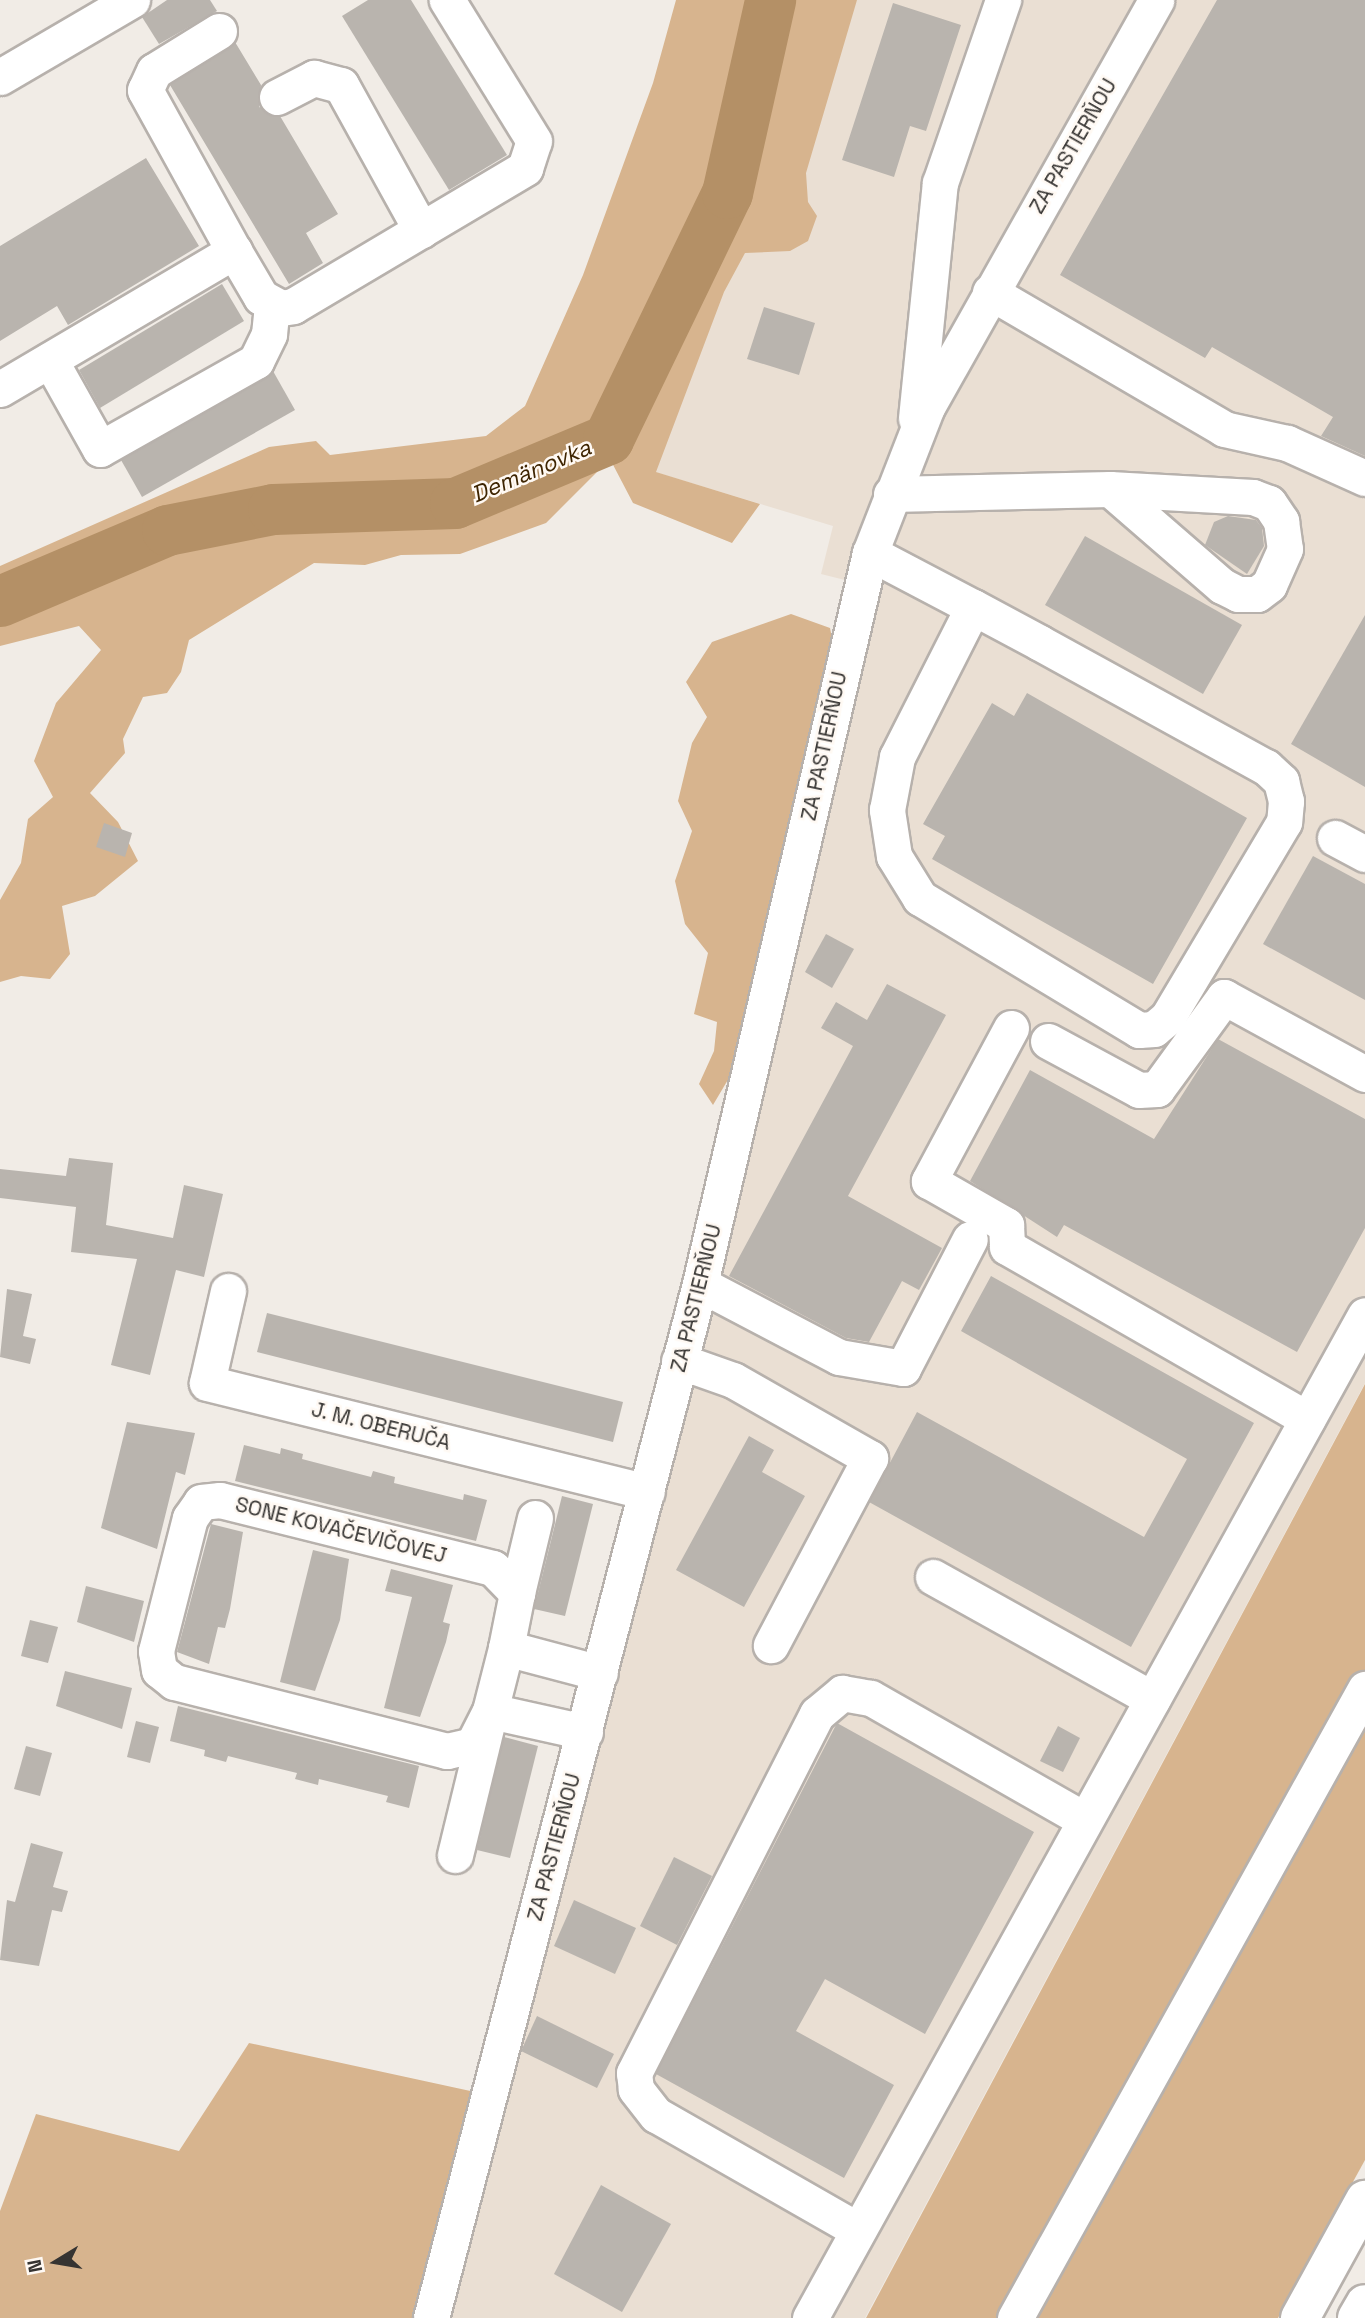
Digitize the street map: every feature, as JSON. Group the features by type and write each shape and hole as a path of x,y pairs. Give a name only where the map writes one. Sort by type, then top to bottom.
{"highway":[{"path":"1300,2318 1365,2200"},
{"path":"1357,2318 1365,2304"}],"street":[{"path":"0,77 132,0"},
{"path":"219,31 154,71 145,90 261,297 272,304 293,306 525,168 534,151 534,141 447,0"},
{"path":"915,432 940,183 1003,0"},
{"name":"ZA PASTIERŇOU","path":"431,2318 700,1284 870,553 915,432 990,292 1156,0"},
{"path":"277,97 314,78 341,85 421,230"},
{"path":"0,389 234,251"},
{"path":"990,292 1224,429 1287,443 1365,478"},
{"path":"50,360 100,449 256,361 267,342 272,304"},
{"path":"891,494 1110,489 1253,497 1269,503 1281,521 1285,549 1269,585 1257,594 1238,594 1222,586 1110,489"},
{"path":"870,553 973,607 1266,766 1280,781 1284,822 1167,1018 1154,1029 1139,1030 920,898 894,856 887,810 897,757 973,607"},
{"path":"1048,1041 1139,1090 1157,1089 1224,997 1365,1074"},
{"path":"1011,1028 929,1181 1006,1225 1007,1247 1307,1419"},
{"path":"700,1284 839,1357 903,1368 970,1239"},
{"name":"J. M. OBERUČA","path":"228,1291 207,1383 647,1492"},
{"path":"810,2318 1365,1315"},
{"path":"679,1361 733,1380 870,1458 771,1645"},
{"name":"SONE KOVAČEVIČOVEJ","path":"488,1720 473,1745 447,1751 174,1682 159,1670 156,1651 190,1518 201,1502 220,1500 493,1568 517,1593"},
{"path":"455,1855 535,1518"},
{"path":"933,1577 1152,1699"},
{"path":"506,1648 600,1672"},
{"path":"1016,2318 1365,1689"},
{"path":"858,2230 656,2115 636,2089 634,2073 817,1714 842,1693 871,1698 1085,1820"},
{"path":"488,1720 585,1732"}],"shaded area":[{"path":"676,0 857,0 806,173 808,202 817,216 808,241 790,251 745,253 724,292 656,472 760,504 732,543 633,503 610,459 546,523 460,554 401,555 365,565 314,563 189,640 181,672 167,693 143,697 123,739 125,753 90,793 118,822 138,861 95,896 62,906 70,954 50,979 21,976 0,982 0,900 21,863 28,819 53,797 34,761 56,703 101,650 79,626 0,646 0,566 269,447 316,441 330,455 486,436 525,406 583,275 653,83"},
{"path":"857,0 1365,0 1365,1383 865,2318 447,2318 877,588 821,574 833,526 655,472 791,114"},
{"path":"791,614 830,628 833,643 742,1056 713,1105 699,1084 714,1051 717,1022 694,1014 708,953 685,924 675,881 692,831 678,801 692,743 707,717 686,682 712,642"},
{"path":"1365,1384 1365,2160 1278,2318 866,2318"},
{"path":"249,2043 475,2092 420,2318 0,2318 0,2211 36,2114 179,2151"}],"building":[{"path":"167,0 210,0 217,11 159,44 142,17"},
{"path":"368,0 411,0 507,155 449,190 342,16"},
{"path":"1217,0 1365,0 1365,456 1321,436 1333,417 1212,347 1205,358 1060,275"},
{"path":"893,3 961,25 926,131 910,126 894,177 842,160"},
{"path":"235,42 261,85 259,107 280,116 338,214 306,233 323,263 289,284 170,85"},
{"path":"146,158 199,246 68,325 57,306 0,341 0,246"},
{"path":"222,284 244,321 100,408 79,370"},
{"path":"764,307 815,323 799,375 747,359"},
{"path":"273,371 295,410 142,497 121,460"},
{"path":"1228,516 1256,520 1262,528 1264,546 1247,574 1205,545 1214,522"},
{"path":"1085,536 1242,625 1203,694 1045,605"},
{"path":"1365,615 1365,787 1291,744"},
{"path":"1027,693 1247,818 1153,984 932,859 945,836 923,824 992,703 1014,716"},
{"path":"104,823 132,833 125,857 96,847"},
{"path":"1313,856 1365,884 1365,1000 1263,944"},
{"path":"826,934 854,949 832,988 805,972"},
{"path":"887,984 946,1015 848,1196 942,1248 919,1290 902,1281 869,1342 846,1338 729,1276 853,1046 821,1028 836,1002 867,1020"},
{"path":"1218,1039 1365,1119 1365,1228 1297,1352 1064,1225 1057,1237 970,1181 1030,1070 1154,1139"},
{"path":"69,1158 113,1163 106,1225 173,1238 184,1185 223,1194 204,1277 176,1270 150,1375 111,1365 137,1259 71,1252 76,1207 0,1198 0,1169 66,1176"},
{"path":"991,1276 1254,1423 1131,1647 869,1502 917,1412 1144,1537 1187,1459 961,1331"},
{"path":"7,1289 32,1294 23,1336 36,1339 30,1364 0,1357"},
{"path":"267,1313 623,1402 613,1442 257,1352"},
{"path":"127,1422 195,1433 185,1475 176,1472 157,1549 101,1528"},
{"path":"749,1436 774,1450 762,1472 805,1496 744,1607 676,1570"},
{"path":"244,1445 280,1454 281,1448 303,1454 302,1459 371,1477 373,1471 395,1477 394,1483 463,1500 464,1494 487,1500 476,1541 235,1481"},
{"path":"562,1496 593,1504 565,1616 534,1609"},
{"path":"211,1524 243,1532 230,1609 225,1628 218,1627 209,1664 177,1652"},
{"path":"313,1550 349,1559 340,1620 315,1691 280,1682"},
{"path":"391,1569 453,1585 443,1622 450,1624 446,1642 420,1717 384,1708 412,1597 385,1591"},
{"path":"86,1586 144,1601 134,1642 77,1622"},
{"path":"30,1620 58,1627 48,1663 21,1656"},
{"path":"65,1671 132,1688 122,1729 56,1706"},
{"path":"178,1706 419,1766 409,1808 386,1802 388,1796 319,1779 318,1785 295,1779 297,1773 228,1756 226,1762 204,1756 205,1750 170,1741"},
{"path":"136,1721 159,1727 150,1763 127,1757"},
{"path":"837,1723 1034,1832 925,2034 825,1979 796,2031 894,2085 844,2178 656,2074"},
{"path":"1058,1726 1080,1738 1063,1772 1040,1761"},
{"path":"504,1737 538,1746 510,1858 477,1850"},
{"path":"26,1746 52,1753 40,1796 14,1789"},
{"path":"31,1843 63,1852 53,1887 68,1891 62,1912 52,1910 39,1966 0,1960 7,1900 15,1902"},
{"path":"674,1857 712,1876 677,1945 640,1926"},
{"path":"574,1900 636,1928 615,1974 554,1946"},
{"path":"537,2016 614,2054 597,2088 521,2051"},
{"path":"601,2185 671,2224 622,2312 554,2274"}],"waterway":[{"name":"Demänovka","path":"0,601 167,530 273,509 455,503 608,439 727,193 770,0"}]}
